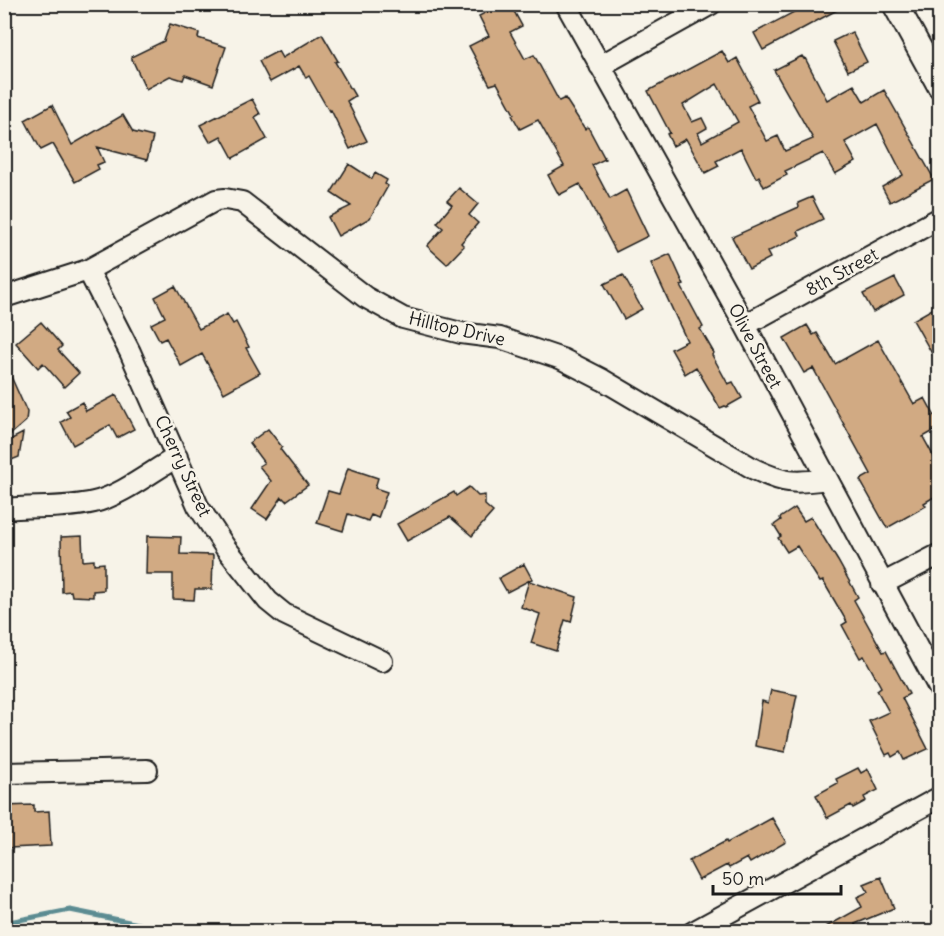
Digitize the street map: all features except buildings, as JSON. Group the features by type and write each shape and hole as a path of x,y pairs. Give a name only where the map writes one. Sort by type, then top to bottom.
{"street":[{"name":"Olive Street","path":"566,4 745,325 939,690"},
{"path":"600,66 711,4"},
{"path":"894,4 939,86"},
{"name":"Hilltop Drive","path":"4,297 88,270 216,200 242,202 365,297 403,318 461,333 500,338 562,359 603,380 778,481 800,483 826,478"},
{"name":"8th Street","path":"745,325 939,218"},
{"name":"Cherry Street","path":"88,270 130,352 198,506 225,547 268,601 284,614 382,661"},
{"path":"4,509 97,502 177,457"},
{"path":"882,584 939,554"},
{"path":"4,773 147,770"},
{"path":"693,932 939,797"}],"waterway":[{"path":"4,923 70,910 178,932"}]}
